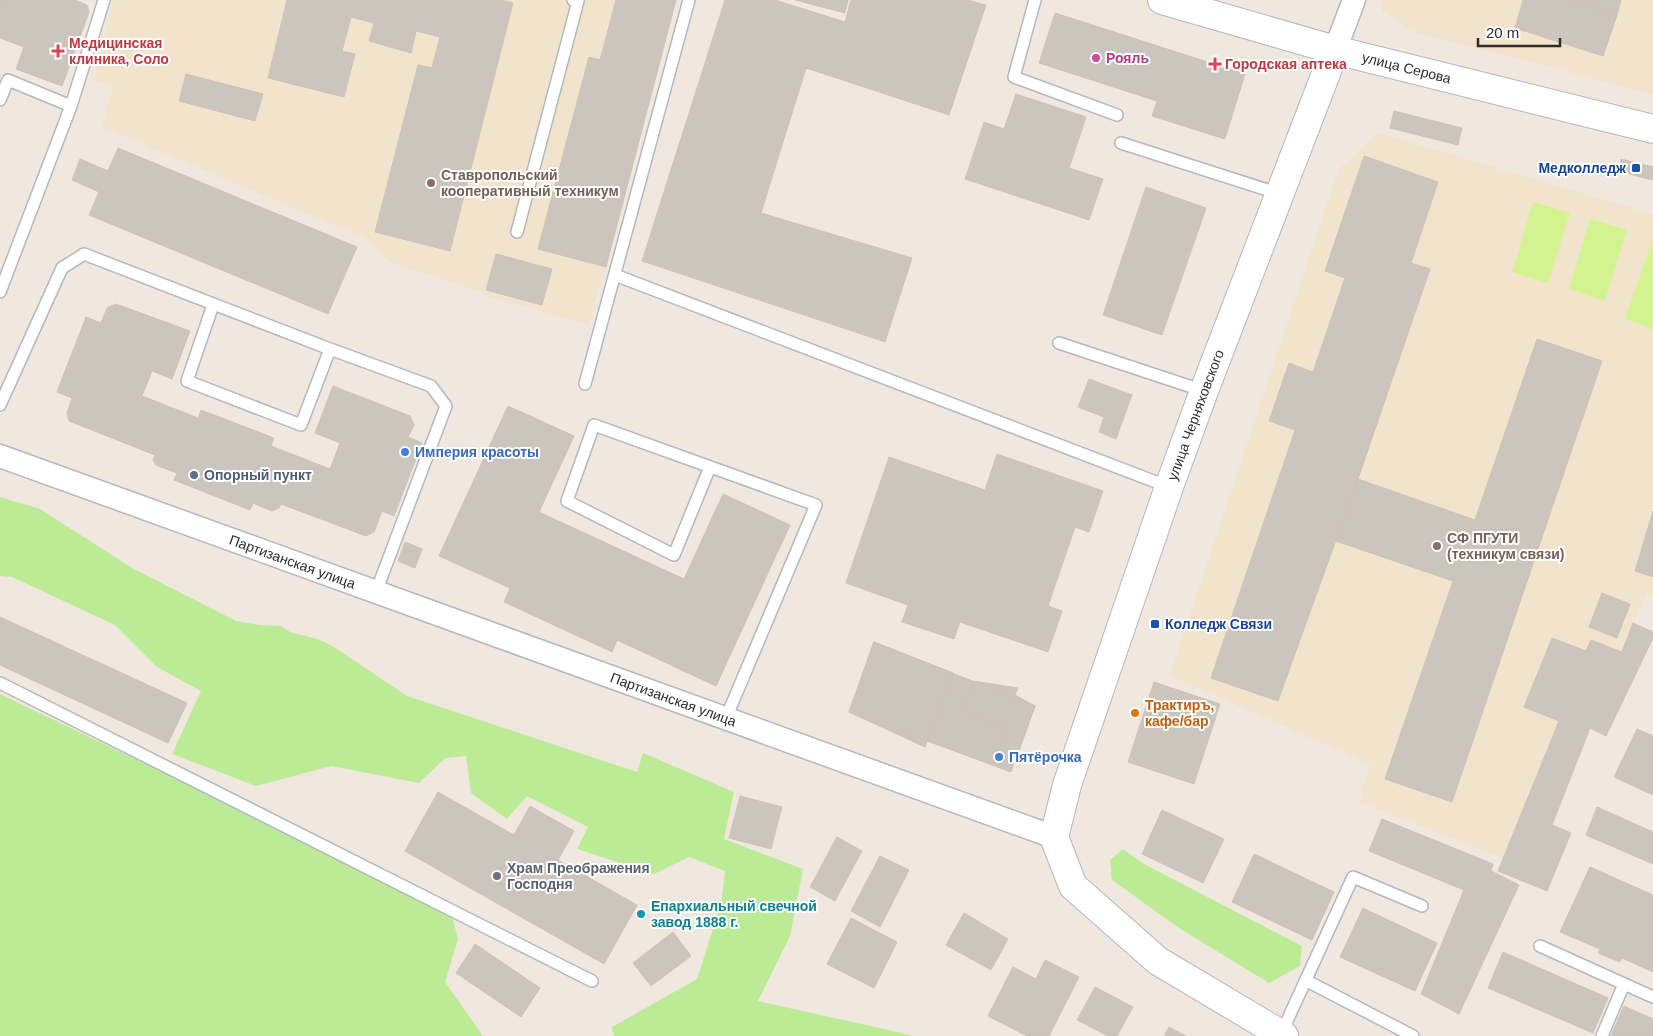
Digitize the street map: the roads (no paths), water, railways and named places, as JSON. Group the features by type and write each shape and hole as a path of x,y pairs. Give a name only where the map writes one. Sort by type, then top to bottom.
{"main road":[{"name":"улица Серова","path":"1162,0 1335,50 1653,130"},
{"name":"улица Черняховского","path":"1054,837 1067,785 1169,487 1335,50"},
{"path":"1054,837 1073,886 1152,956 1282,1035"}],"street":[{"name":"улица Черняховского","path":"1335,50 1354,0"},
{"name":"Партизанская улица","path":"0,456 1054,837"}],"lane":[{"path":"0,289 72,106 104,0"},
{"path":"517,232 578,2 573,0"},
{"path":"585,384 688,0"},
{"path":"1035,0 1014,77 1117,115"},
{"path":"0,100 8,80 72,106"},
{"path":"1121,143 1280,194"},
{"path":"0,405 62,268 84,254 213,305 431,386 446,406 376,592"},
{"path":"615,274 1169,487"},
{"path":"213,305 187,381 301,426 330,349"},
{"path":"1059,343 1204,391"},
{"path":"710,467 674,554 567,501 594,425 710,467 816,506 726,718"},
{"path":"0,683 592,981"},
{"path":"1282,1035 1353,877 1422,906"},
{"path":"1540,946 1653,997"},
{"path":"1307,981 1413,1036"},
{"path":"1602,1036 1624,984"}],"place":[{"name":"Медицинская клиника, Соло","path":"58,51"},
{"name":"Рояль","path":"1096,58"},
{"name":"Городская аптека","path":"1215,64"},
{"name":"Медколледж","path":"1636,168"},
{"name":"Ставропольский кооперативный техникум","path":"431,183"},
{"name":"Империя красоты","path":"405,452"},
{"name":"Опорный пункт","path":"194,475"},
{"name":"СФ ПГУТИ (техникум связи)","path":"1437,546"},
{"name":"Колледж Связи","path":"1155,624"},
{"name":"Трактиръ, кафе/бар","path":"1135,713"},
{"name":"Пятёрочка","path":"999,757"},
{"name":"Храм Преображения Господня","path":"497,876"},
{"name":"Епархиальный свечной завод 1888 г.","path":"641,914"}]}
